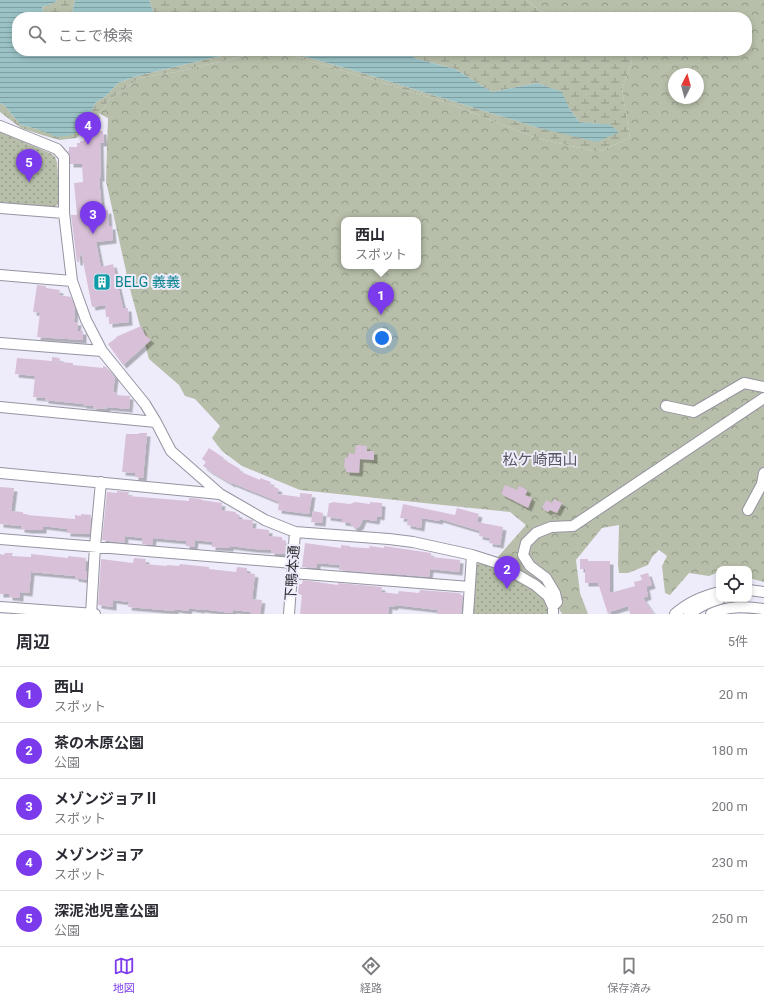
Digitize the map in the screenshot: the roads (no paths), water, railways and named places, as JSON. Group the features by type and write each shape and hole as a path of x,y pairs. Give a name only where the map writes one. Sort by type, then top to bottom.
{"street":[{"path":"0,126 57,149 64,157 64,213 72,281 86,320 102,351 145,404 171,451 220,494 265,520 295,532 413,542 472,555 497,563 535,585 548,596 553,610"},
{"path":"0,208 64,213"},
{"path":"0,275 72,281"},
{"path":"0,343 102,351"},
{"path":"666,406 694,412 744,383 764,387"},
{"path":"553,610 557,602 555,593 546,578 530,566 523,555 526,543 536,533 551,527 573,526 764,398"},
{"path":"0,407 156,422"},
{"path":"0,473 220,494"},
{"path":"748,510 762,484 764,473"},
{"path":"91,614 101,482"},
{"name":"下鴨本通","path":"289,614 295,532"},
{"path":"0,539 95,546 470,587"},
{"path":"468,614 472,555"},
{"path":"752,590 764,592"},
{"path":"675,614 695,600 716,593"},
{"path":"752,597 764,598"},
{"path":"689,614 699,607 716,600"},
{"path":"0,607 95,614"},
{"path":"711,614 718,610 738,607 764,609"}],"place":[{"name":"メゾンジョア","path":"88,145"},
{"name":"深泥池児童公園","path":"29,182"},
{"name":"メゾンジョアⅡ","path":"93,234"},
{"name":"BELG 義義","path":"102,282"},
{"name":"西山","path":"381,315"},
{"name":"茶の木原公園","path":"507,589"}],"district":[{"name":"松ケ崎西山","path":"540,460"}]}
